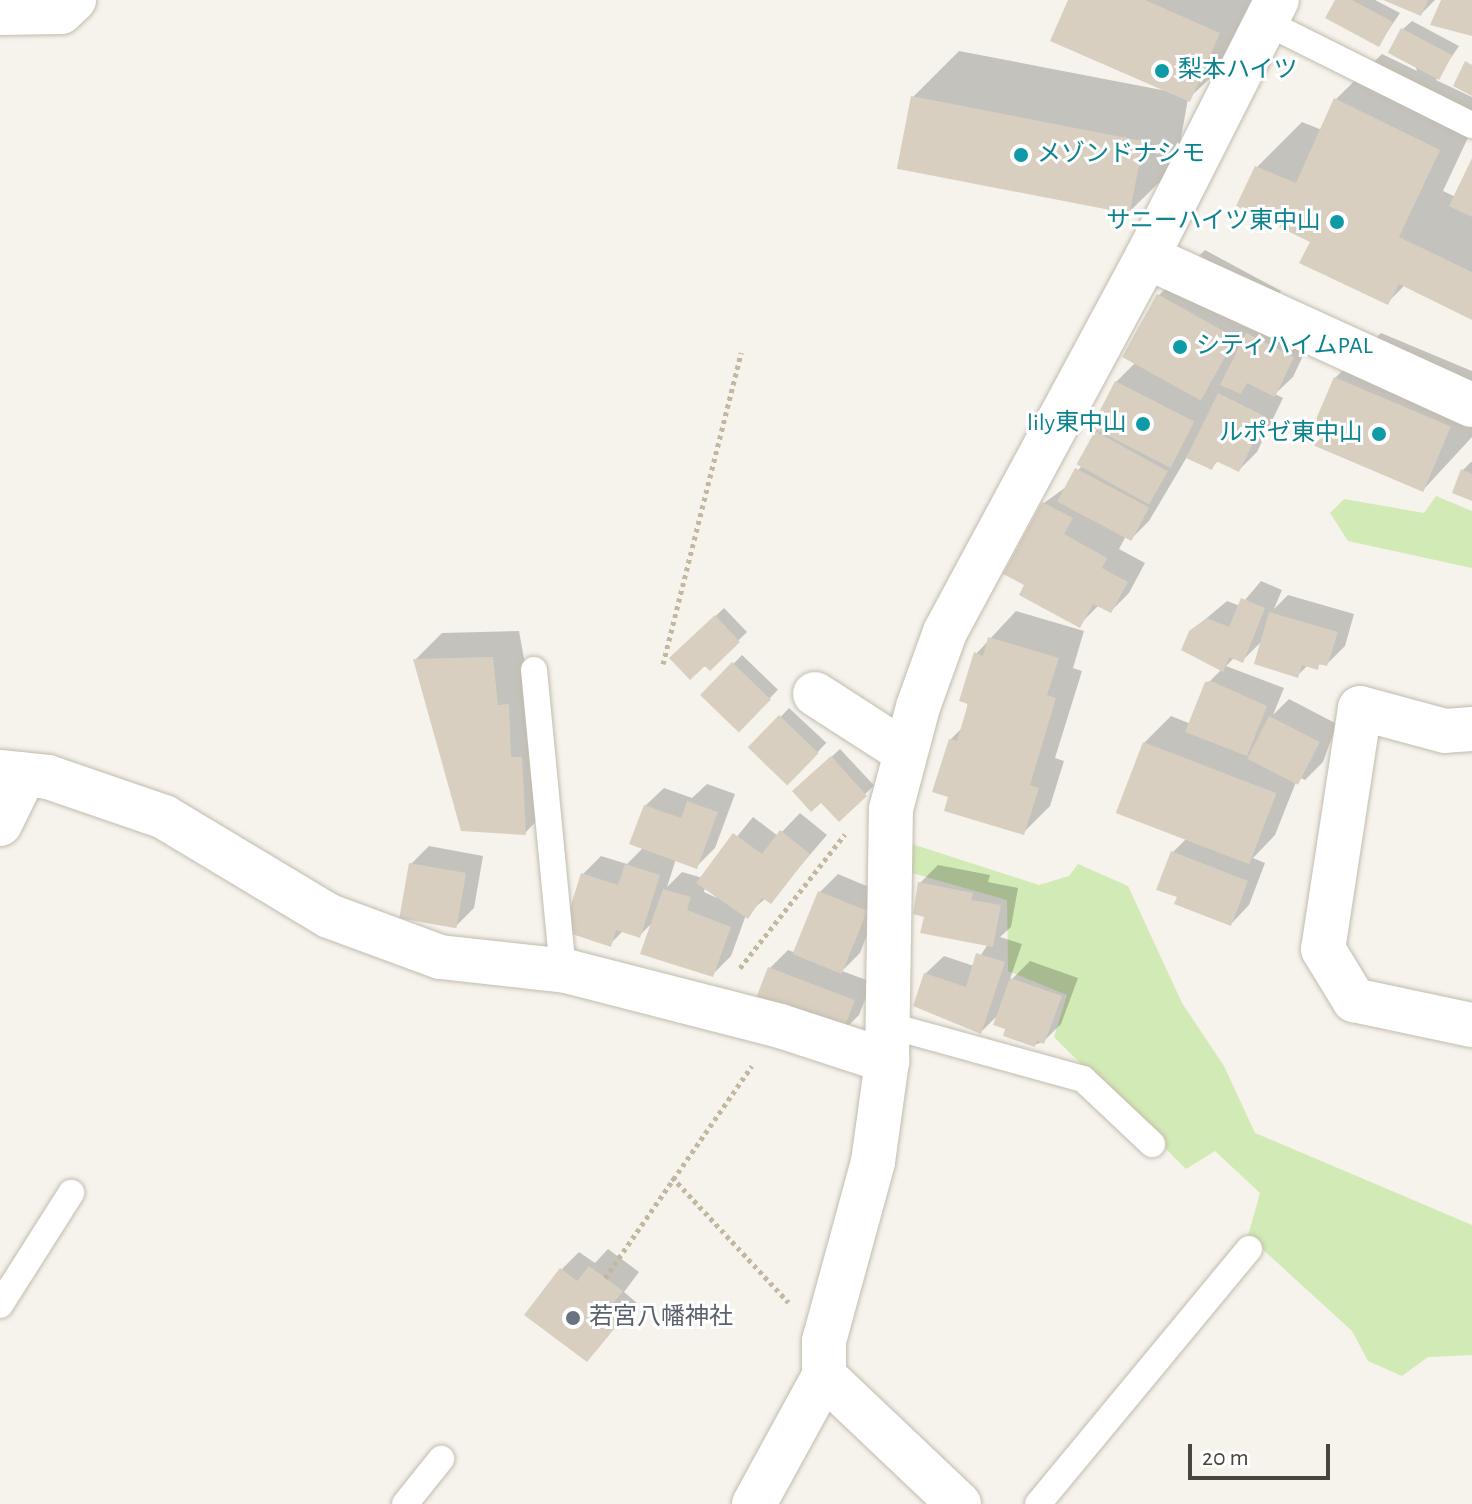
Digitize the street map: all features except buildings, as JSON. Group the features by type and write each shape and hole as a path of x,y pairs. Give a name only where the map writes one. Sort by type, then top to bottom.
{"street":[{"path":"0,13 61,12 74,0"},
{"path":"754,1504 824,1358 873,1162 887,1043 891,809 905,752 945,632 1147,257 1271,11"},
{"path":"1147,257 1472,405"},
{"path":"815,694 905,752"},
{"path":"1472,729 1445,731 1360,708 1323,949 1354,1000 1472,1025"},
{"path":"0,824 12,774 48,777 164,817 329,916 440,957 563,971 780,1026 887,1043"},
{"path":"824,1358 959,1504"}],"lane":[{"path":"1271,11 1472,125"},
{"path":"534,670 563,971"},
{"path":"887,1043 1083,1079 1152,1144"},
{"path":"0,1305 71,1193"},
{"path":"1038,1504 1249,1249"},
{"path":"405,1504 441,1459"}],"path":[{"path":"663,664 741,353"},
{"path":"715,1008 758,940 842,836 891,809"},
{"path":"605,1278 672,1177 780,1026"},
{"path":"672,1177 824,1358"}],"green space":[{"path":"1436,496 1472,511 1472,568 1348,541 1330,513 1344,499 1424,513"},
{"path":"912,844 1039,885 1069,876 1078,864 1128,886 1182,1003 1224,1066 1255,1133 1472,1225 1472,1355 1428,1357 1402,1376 1368,1361 1352,1331 1248,1236 1260,1193 1215,1151 1186,1169 1054,1037 1067,995 1008,971 1007,900 912,873"}],"place":[{"name":"梨本ハイツ","path":"1162,71"},
{"name":"メゾンドナシモ","path":"1021,155"},
{"name":"サニーハイツ東中山","path":"1337,222"},
{"name":"シティハイムPAL","path":"1180,347"},
{"name":"lily東中山","path":"1143,424"},
{"name":"ルポゼ東中山","path":"1379,434"},
{"name":"若宮八幡神社","path":"573,1318"}]}
